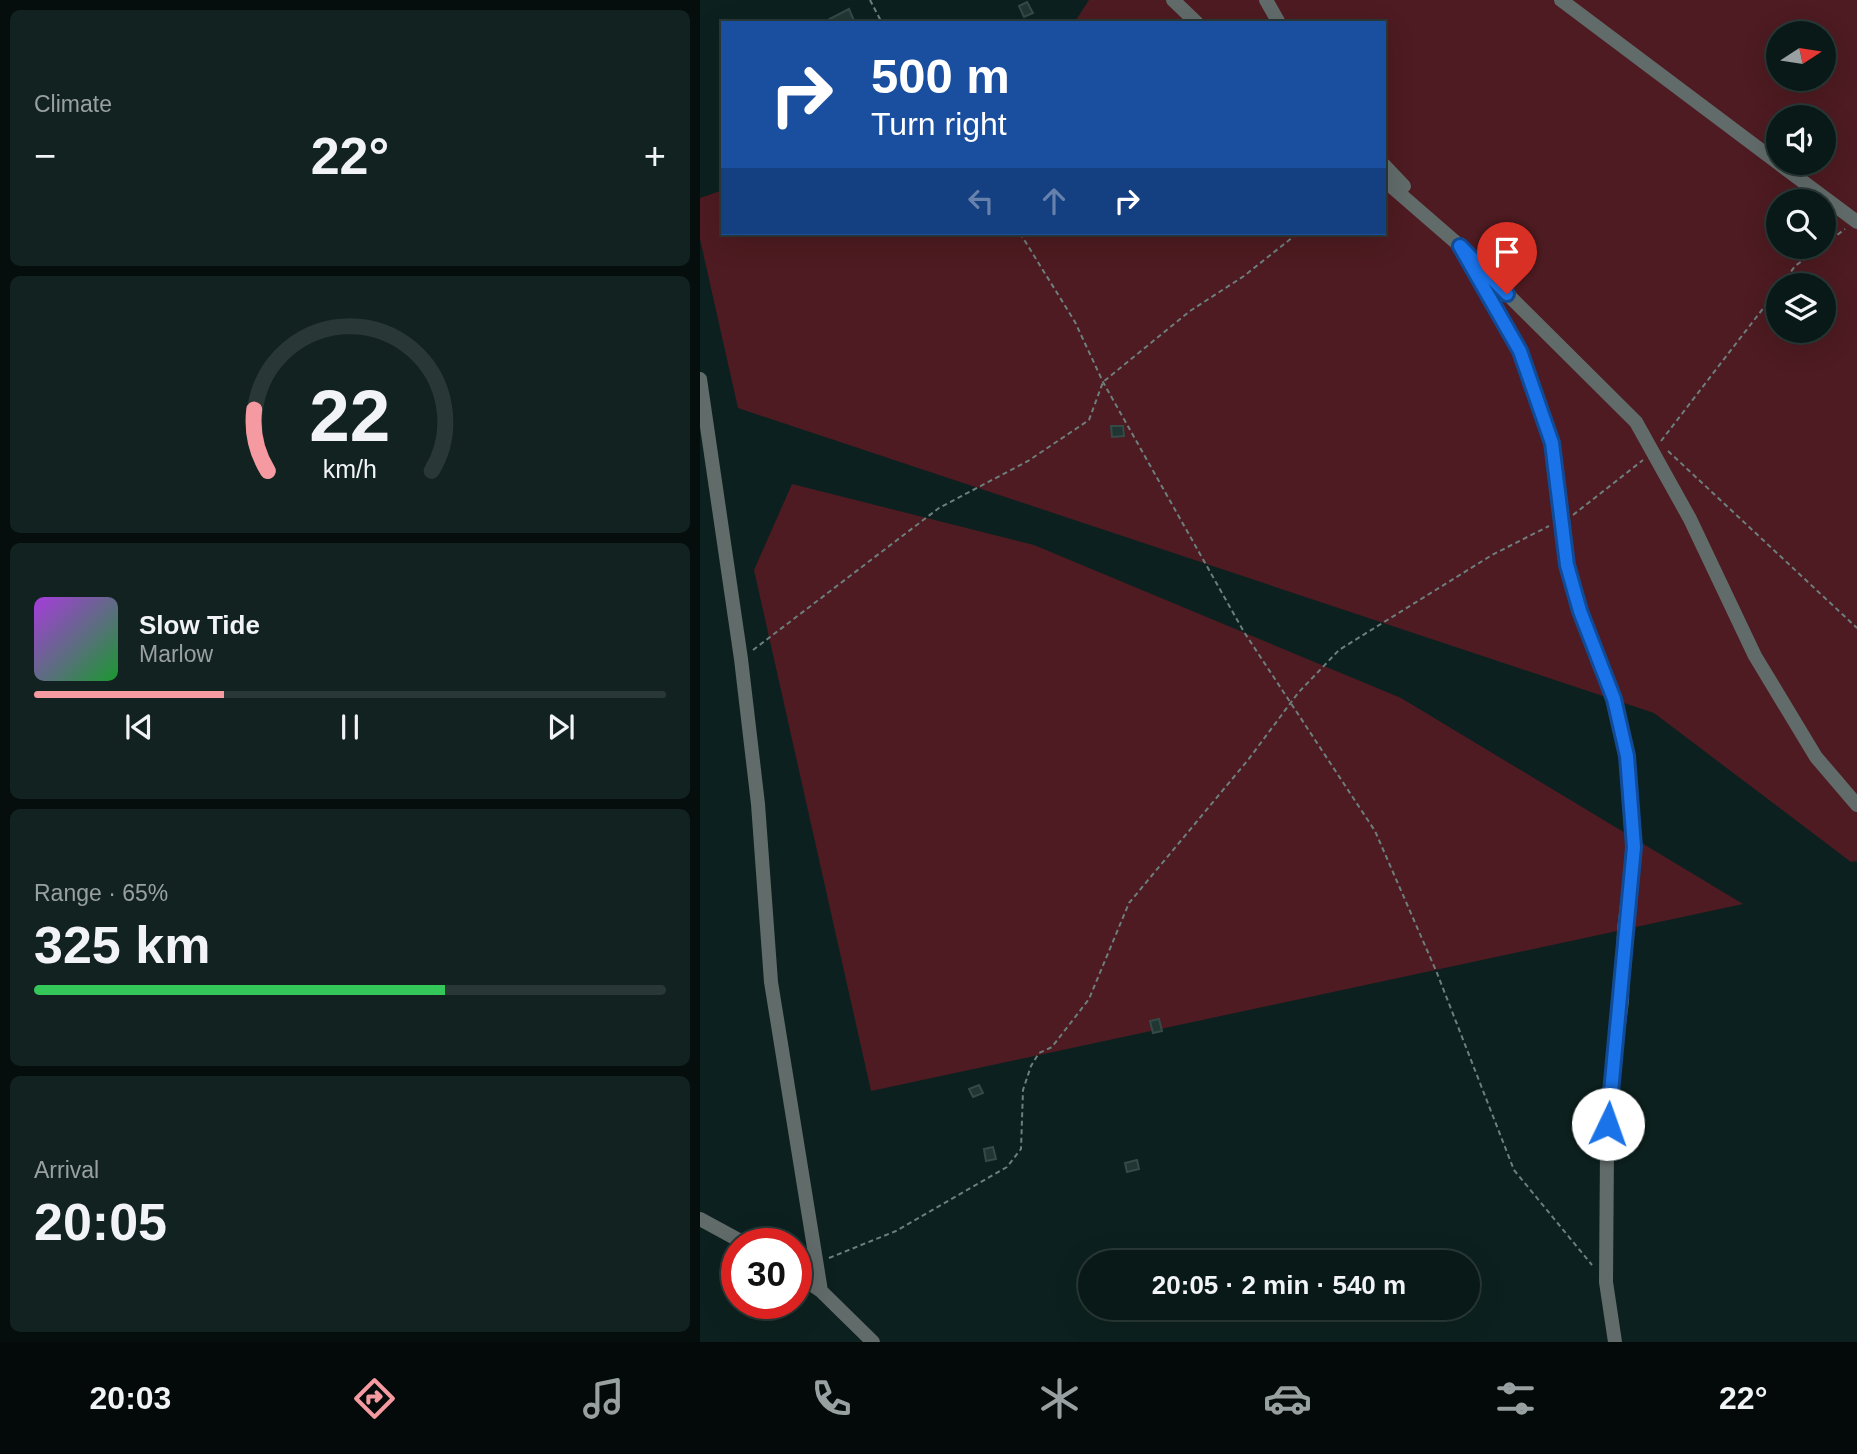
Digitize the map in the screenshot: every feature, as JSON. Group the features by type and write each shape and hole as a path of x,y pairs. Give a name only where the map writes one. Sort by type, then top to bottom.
{"street":[{"path":"1173,0 1195,21"},
{"path":"1266,0 1278,21"},
{"path":"1561,0 1766,154"},
{"path":"1386,167 1460,246 1636,422 1656,448 1755,656 1816,757 1857,805"},
{"path":"1794,175 1856,222"},
{"path":"1386,182 1460,246 1520,351 1552,443 1567,565 1580,611 1614,699 1627,756 1634,847 1624,929 1622,1001 1609,1098 1606,1282 1615,1342"},
{"path":"700,379 741,659 758,804 771,982 821,1291"},
{"path":"700,1219 721,1230"},
{"path":"812,1285 873,1342"}],"path":[{"path":"870,0 881,21"},
{"path":"1836,237 1856,222"},
{"path":"1021,235 1075,322 1103,383 1244,632 1375,831 1437,973 1514,1170 1606,1282"},
{"path":"741,659 939,508 1028,461 1089,420 1103,383 1190,311 1244,276 1295,235"},
{"path":"1790,273 1805,259"},
{"path":"812,1257 831,1258 895,1231 1007,1167 1021,1149 1023,1090 1031,1066 1039,1053 1052,1048 1089,999 1129,902 1248,760 1290,703 1339,650 1492,555 1571,517 1656,448 1766,305"},
{"path":"1636,422 1656,448 1857,628"}],"shaded area":[{"path":"1089,0 1857,0 1857,861 1851,862 1654,713 738,408 700,239 700,198 721,191 721,235 1386,235 1386,21 1075,21"},
{"path":"792,484 1034,545 1401,698 1743,904 871,1091 754,570"}],"building":[{"path":"1027,2 1033,13 1024,17 1019,6"},
{"path":"849,9 854,21 826,21"},
{"path":"1111,426 1123,426 1124,436 1112,437"},
{"path":"1159,1019 1162,1031 1153,1033 1150,1021"},
{"path":"979,1085 983,1093 973,1097 969,1089"},
{"path":"993,1147 996,1159 986,1161 984,1149"},
{"path":"1137,1160 1139,1169 1127,1172 1125,1163"}],"route":[{"path":"1507,294 1460,246 1520,351 1552,443 1567,565 1580,611 1601,659 1614,699 1627,756 1634,847 1624,929 1622,1001 1608,1124"}]}
